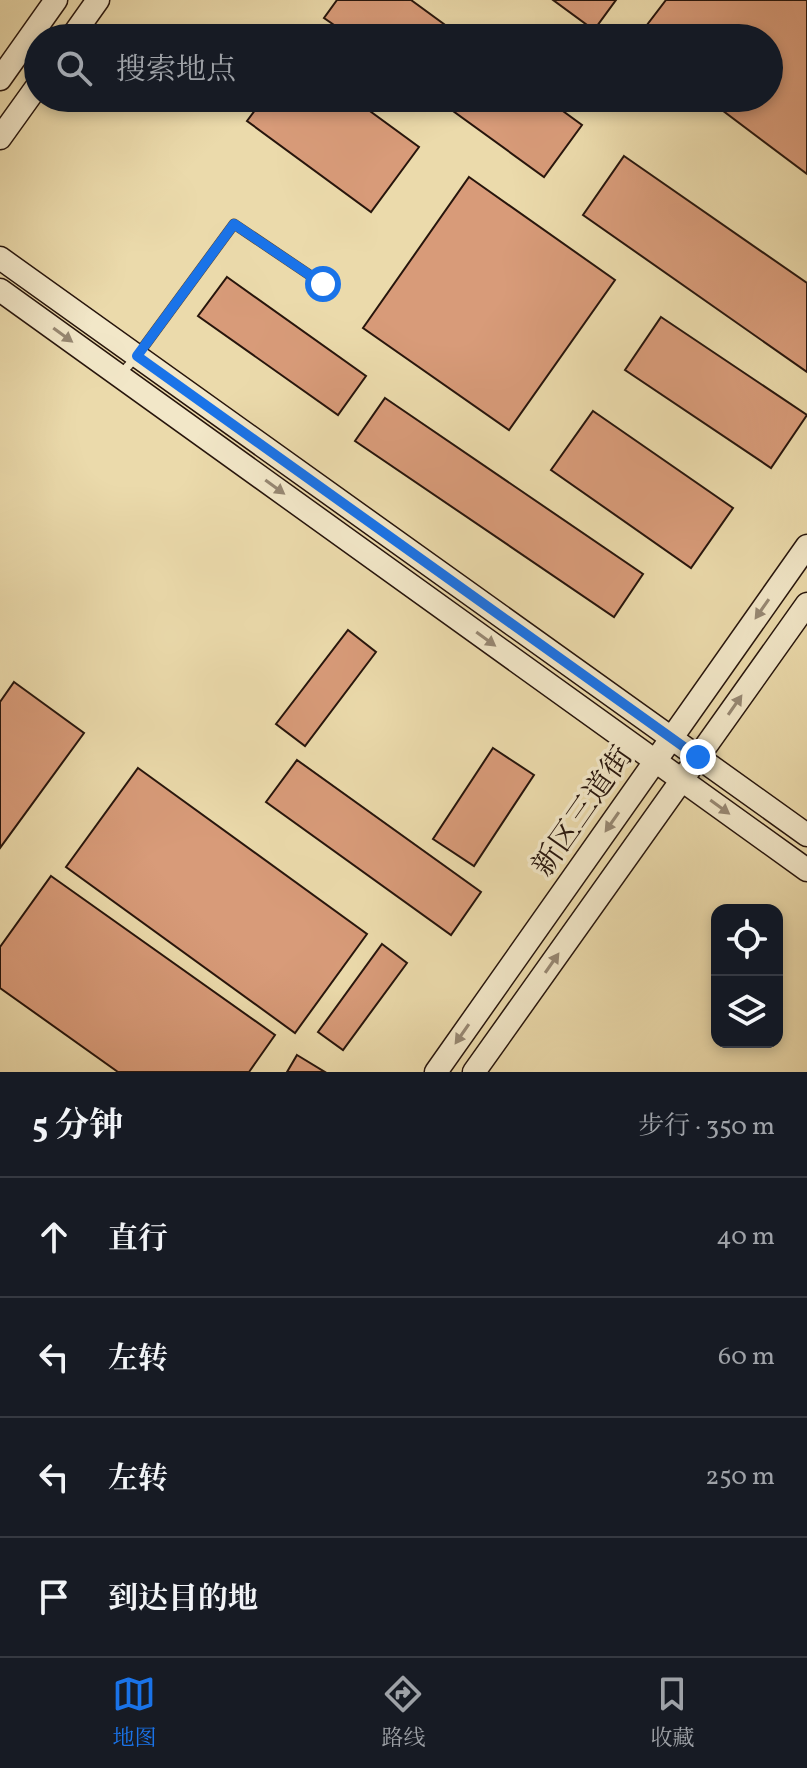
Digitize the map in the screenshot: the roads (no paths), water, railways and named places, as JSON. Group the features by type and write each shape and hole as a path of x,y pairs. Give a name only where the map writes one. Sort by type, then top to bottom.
{"street":[{"path":"39,24 56,0"},
{"path":"81,24 98,0"},
{"path":"0,79 24,45"},
{"path":"0,138 24,105"},
{"path":"0,258 807,835"},
{"path":"0,290 807,870"},
{"name":"新区三道街","path":"436,1072 807,546"},
{"name":"新区三道街","path":"474,1072 807,604"}],"lane":[{"path":"119,376 234,224 323,284"}]}
